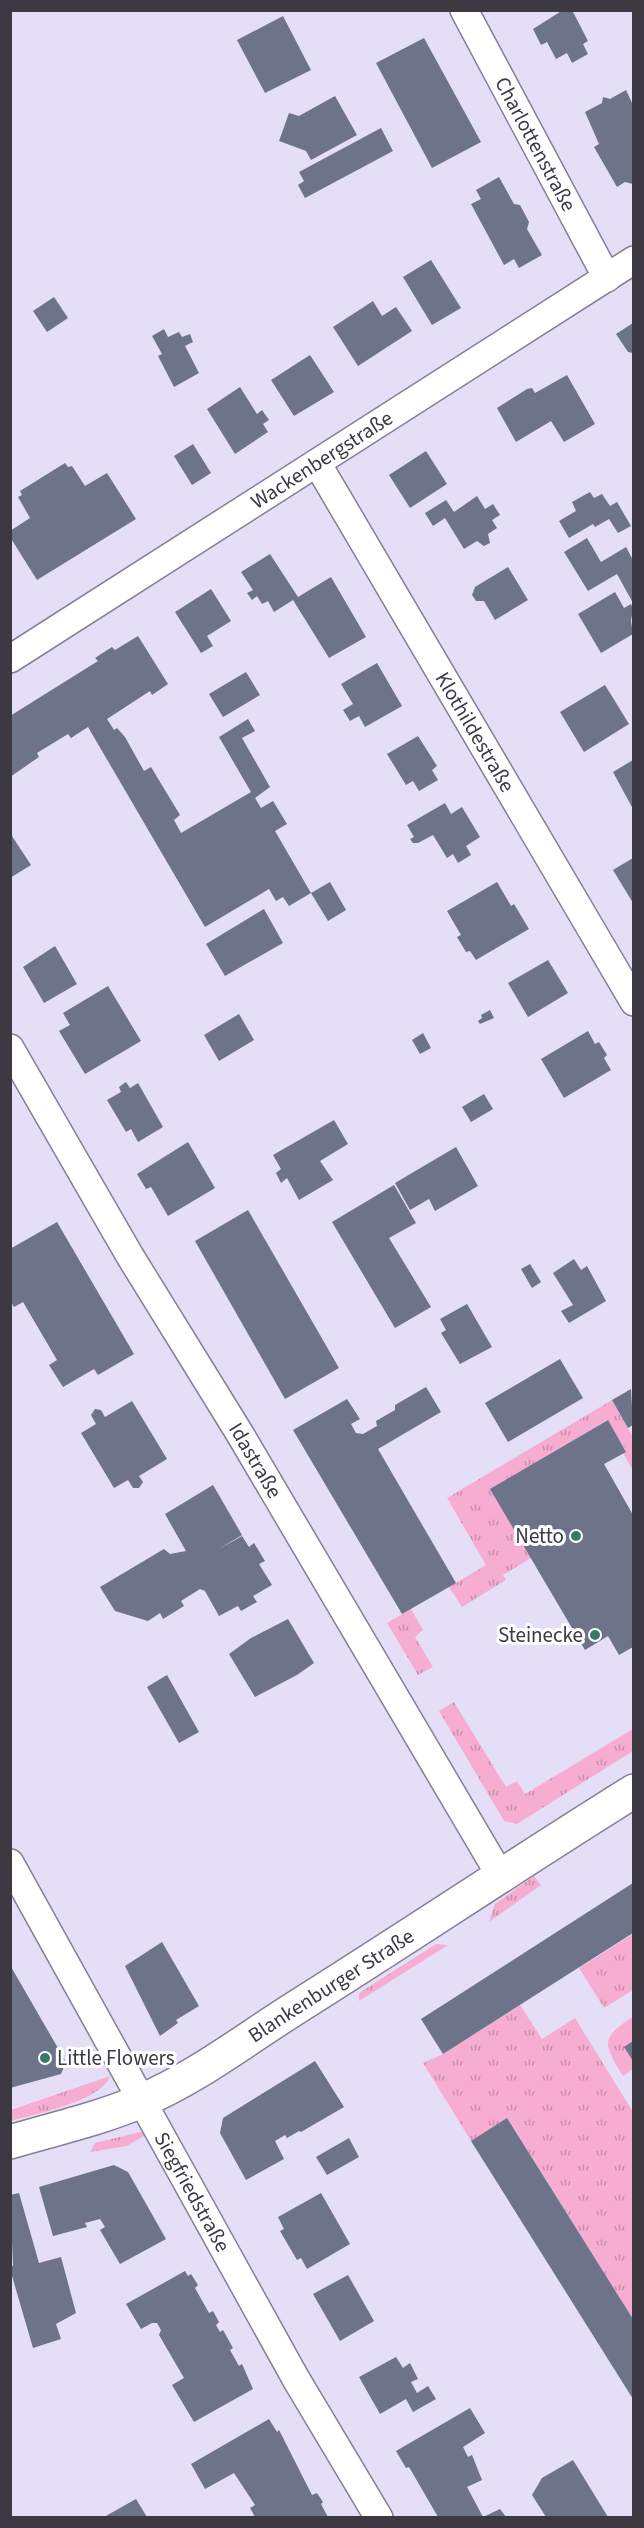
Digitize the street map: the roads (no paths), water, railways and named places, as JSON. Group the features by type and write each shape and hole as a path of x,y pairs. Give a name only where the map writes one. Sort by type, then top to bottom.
{"main road":[{"name":"Blankenburger Straße","path":"10,2142 142,2100 198,2069 356,1971 500,1875 633,1791"}],"street":[{"name":"Charlottenstraße","path":"464,10 607,278"},
{"name":"Wackenbergstraße","path":"10,658 633,261"},
{"name":"Klothildestraße","path":"317,463 633,1002"},
{"name":"Idastraße","path":"10,1048 130,1256 240,1434 500,1875"},
{"name":"Siegfriedstraße","path":"10,1863 296,2379 379,2517"}],"place":[{"name":"Netto","path":"576,1536"},
{"name":"Steinecke","path":"595,1635"},
{"name":"Little Flowers","path":"45,2058"}]}
